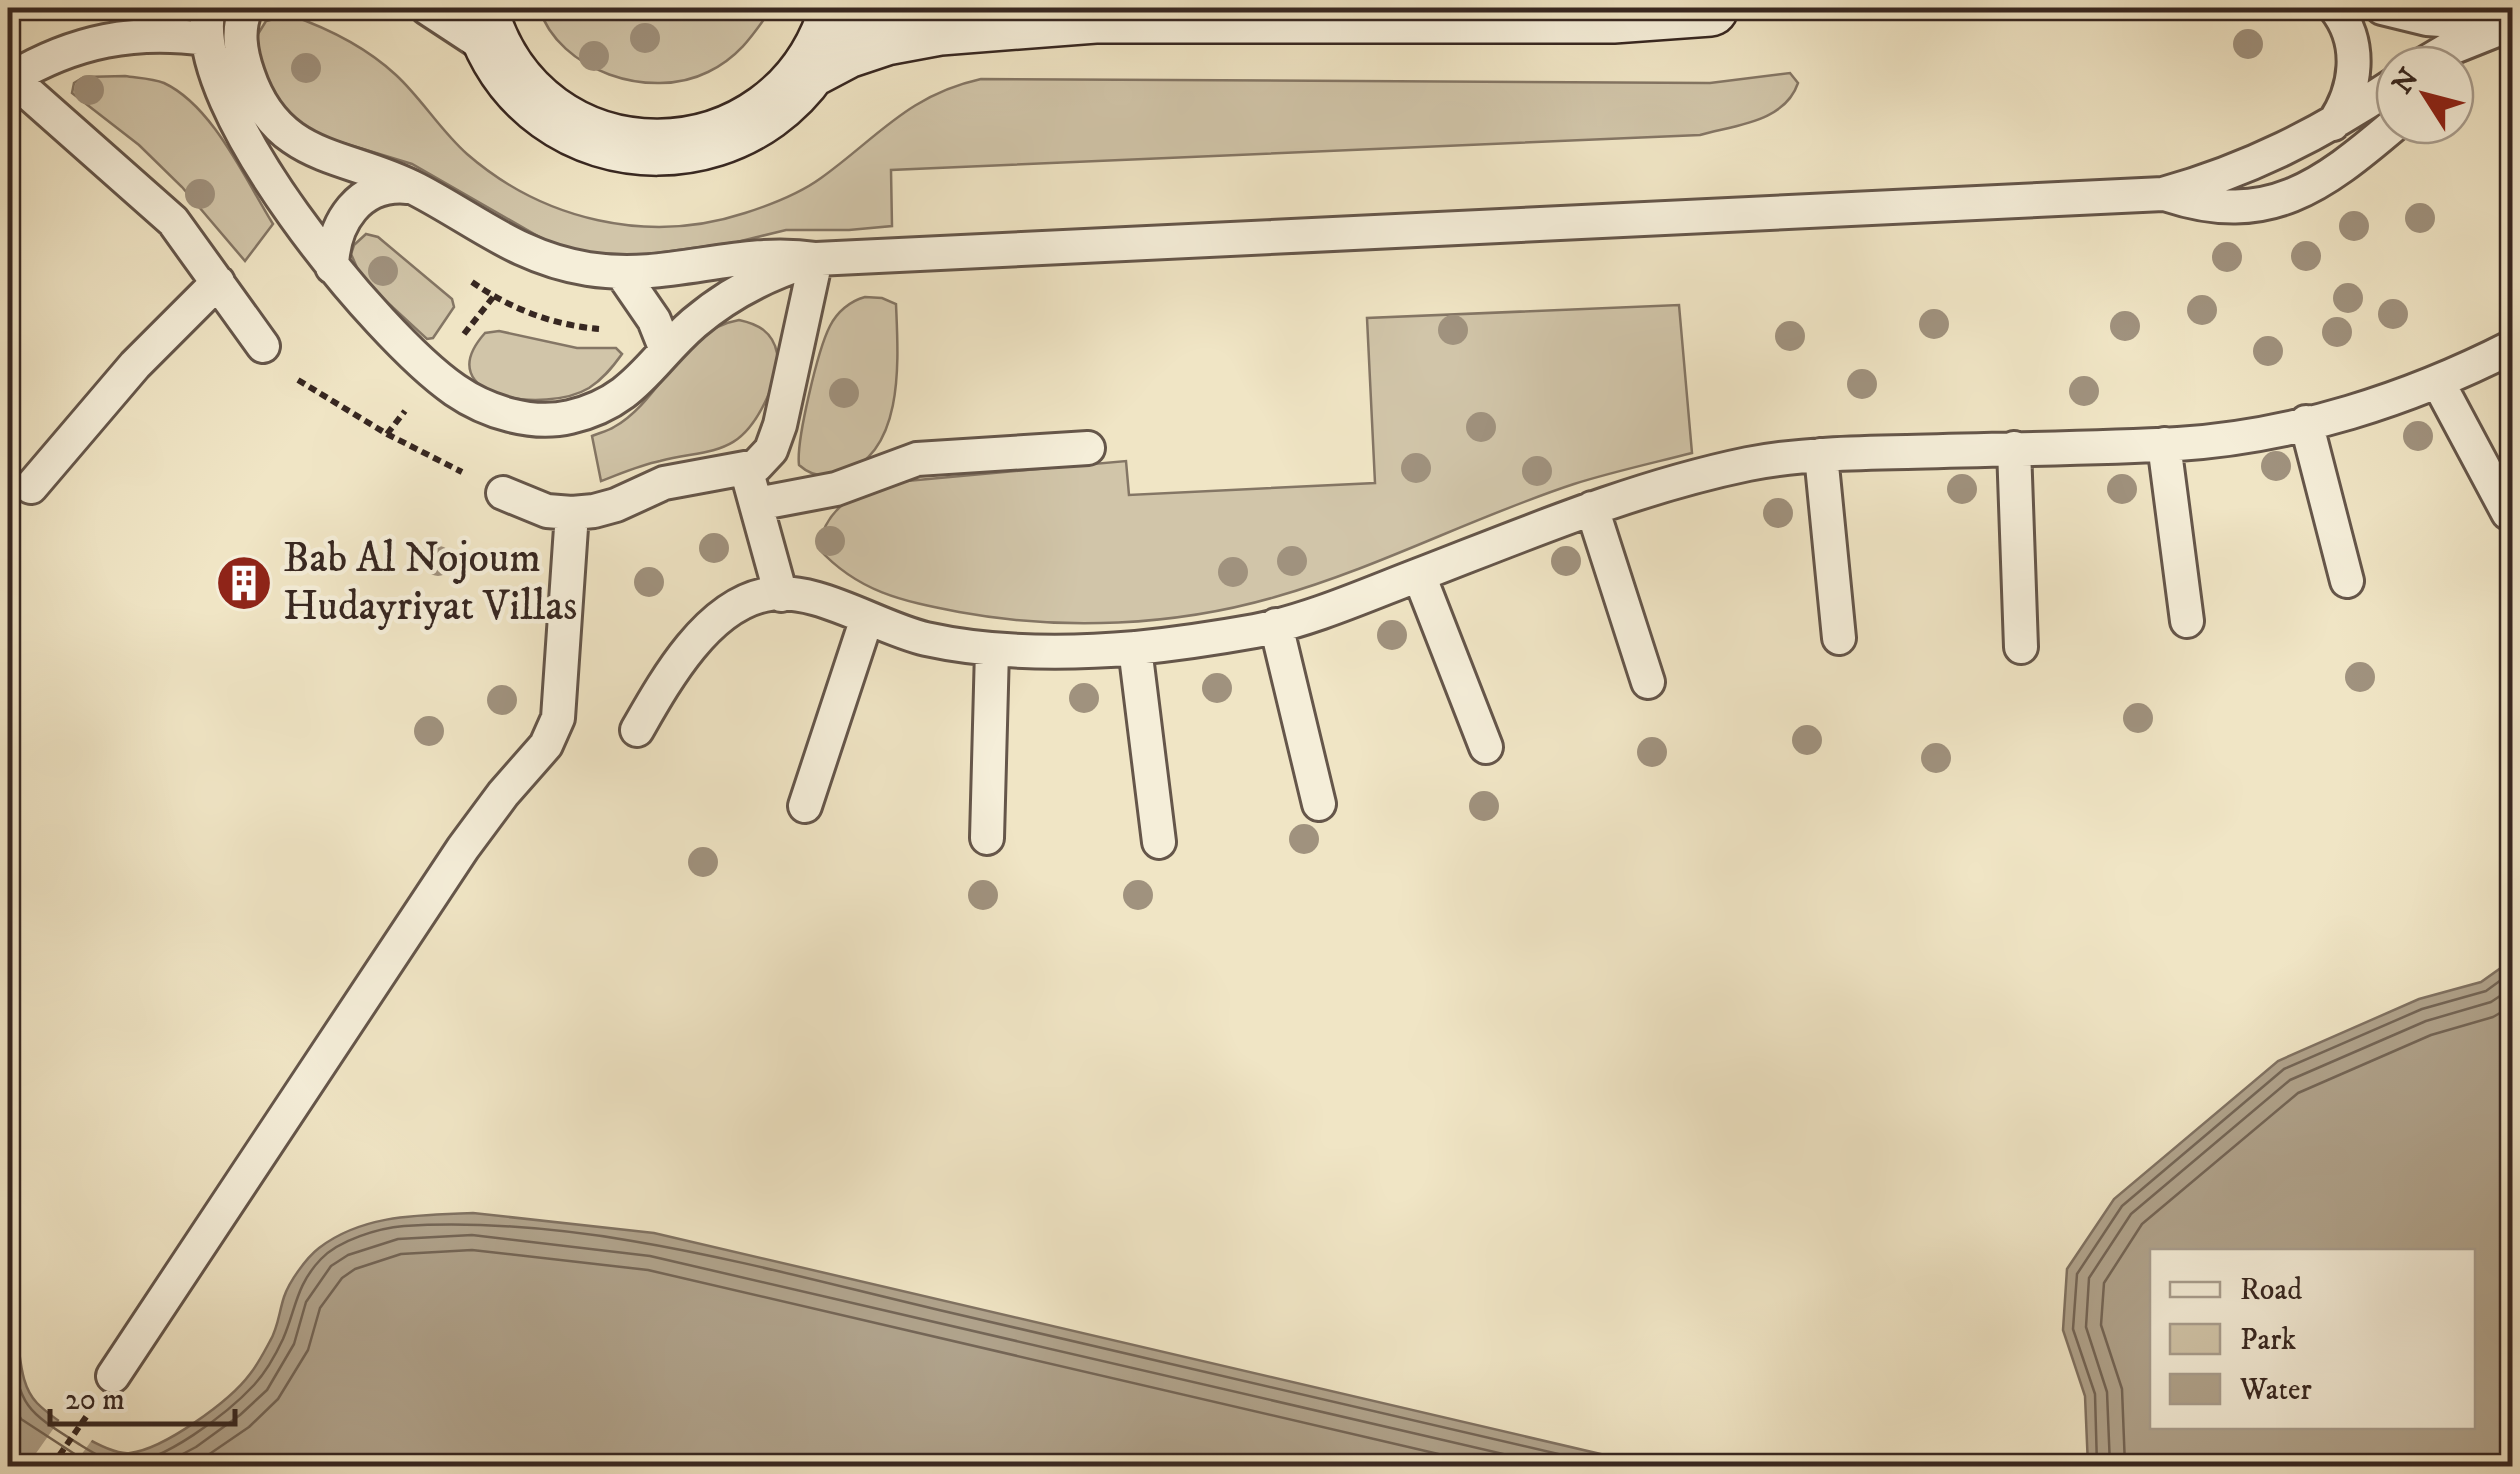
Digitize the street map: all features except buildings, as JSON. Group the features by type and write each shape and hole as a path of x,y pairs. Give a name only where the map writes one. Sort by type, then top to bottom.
{"main road":[{"path":"488,31 521,88 552,115 588,136 629,146 670,149 712,141 750,125 783,100 811,69 831,33 838,8"},
{"path":"811,69 848,50 922,30 1095,15 1613,14 1710,8"}],"lane":[{"path":"246,8 239,41 244,63 252,88 282,129 325,157 413,187 496,238 525,251 588,269 620,272 684,270 760,254 816,259 2164,194 2267,158 2332,126 2375,97"},
{"path":"427,8 488,31"},
{"path":"2332,126 2345,106 2354,59 2350,35 2335,8"},
{"path":"2382,8 2428,19 2512,25"},
{"path":"2490,8 2512,25"},
{"path":"263,346 173,221 10,76 41,60 105,39 172,34 207,23 215,78 226,105 332,267 434,373 483,406 510,415 540,420 570,417 598,408 625,394 648,374 666,350 719,302 782,270 816,259"},
{"path":"2460,45 2512,25"},
{"path":"2475,57 2512,25"},
{"path":"2164,194 2218,206 2274,202 2326,180 2375,140"},
{"path":"332,267 332,244 340,222 354,205 373,192 413,187"},
{"path":"503,493 524,504 572,513 616,505 664,482 746,469 764,459 780,425 816,259"},
{"path":"620,272 654,320 666,350"},
{"path":"31,487 135,365 218,282"},
{"path":"637,730 672,670 725,613 764,595 808,596 919,638 992,650 1135,648 1276,625 1343,604 1592,508 1693,476 1822,454 2164,444 2263,432 2358,409 2438,382 2512,348"},
{"path":"2438,382 2508,513"},
{"path":"2306,422 2347,582"},
{"path":"2164,444 2187,621"},
{"path":"756,504 836,489 916,459 1088,448"},
{"path":"2014,448 2021,647"},
{"path":"1822,454 1839,638"},
{"path":"746,469 781,595"},
{"path":"1592,508 1648,682"},
{"path":"113,1376 463,848 502,794 546,746 558,718 572,513"},
{"path":"1419,575 1486,747"},
{"path":"805,806 867,618"},
{"path":"1276,625 1319,804"},
{"path":"1135,648 1159,842"},
{"path":"987,838 992,650"}],"path":[{"path":"263,346 294,378 387,434 503,493"},
{"path":"52,1466 113,1376"}],"green space":[{"path":"539,8 772,8 744,44 719,66 685,80 660,83 634,81 586,64 550,30"},
{"path":"290,15 346,40 385,65 457,145 497,177 563,210 634,226 708,222 784,198 821,178 913,107 955,86 981,79 1710,83 1790,73 1798,83 1791,96 1771,114 1700,135 891,170 892,226 786,230 737,242 634,256 593,255 550,243 412,164 317,135 291,117 263,84 256,53 258,34 266,21"},
{"path":"125,76 159,81 182,94 226,145 273,224 245,261 182,187 139,145 72,93 74,83 84,77"},
{"path":"366,234 378,237 452,299 454,307 433,338 427,339 362,279 351,254"},
{"path":"865,297 896,304 897,375 888,424 878,445 863,462 837,475 814,474 799,465 799,453 820,354 836,316"},
{"path":"1679,305 1692,453 1574,484 1351,572 1275,597 1158,620 1078,623 998,618 938,608 882,592 849,575 818,548 827,523 841,506 885,483 1126,461 1129,495 1375,483 1367,318"},
{"path":"739,320 768,334 777,359 769,393 746,431 724,447 653,463 601,481 592,436 631,415 701,337"},
{"path":"499,331 577,348 616,348 622,354 589,388 570,396 546,400 499,395 481,386 471,373 471,355 485,333"}],"water":[{"path":"2512,960 2512,1466 2088,1466 2085,1396 2063,1330 2067,1269 2114,1199 2278,1061 2419,999 2481,982"},
{"path":"473,1213 654,1233 1652,1466 8,1466 8,1309 25,1382 37,1403 95,1443 130,1453 178,1433 240,1385 273,1336 290,1284 319,1248 354,1228 393,1218"}],"pier":[{"path":"63,1415 95,1436 73,1466 27,1466"}],"place":[{"name":"Bab Al Nojoum Hudayriyat Villas","path":"244,583"}]}
